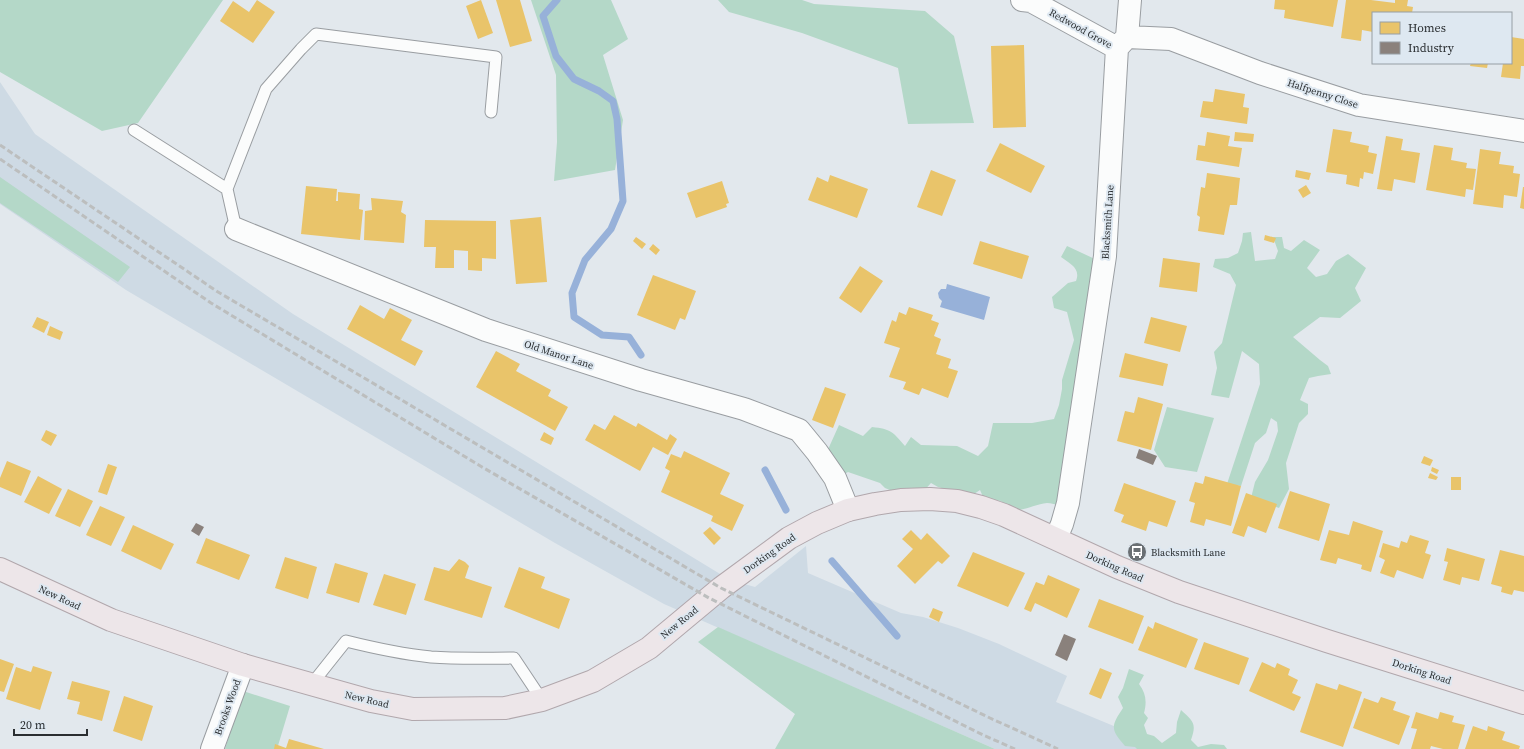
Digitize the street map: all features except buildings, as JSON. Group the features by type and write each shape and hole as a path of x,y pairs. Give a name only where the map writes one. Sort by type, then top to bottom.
{"main road":[{"name":"Dorking Road","path":"721,588 789,538 817,523 848,510 901,500 957,500 1004,515 1116,567 1179,592 1327,641 1524,703"},
{"name":"New Road","path":"0,569 111,620 243,665 371,702 413,709 504,708 542,700 593,681 649,648 721,588"}],"street":[{"name":"Redwood Grove","path":"1022,0 1031,0 1122,42"},
{"name":"Blacksmith Lane","path":"1056,538 1068,503 1105,256 1122,42 1130,0"},
{"name":"Halfpenny Close","path":"1122,42 1171,39 1260,73 1359,106 1524,130"},
{"name":"Old Manor Lane","path":"236,230 486,330 641,380 744,409 799,430 835,478 848,510"},
{"name":"Brooks Wood","path":"212,749 243,665"}],"lane":[{"path":"236,230 227,189 266,89 316,34 496,57 491,112"},
{"path":"134,130 227,189"},
{"path":"311,685 346,641 430,657 467,659 514,658 542,700"}],"shaded area":[{"path":"0,82 35,134 293,314 730,580 755,587 806,546 808,573 901,613 923,617 958,628 999,644 1067,676 1056,702 1169,749 995,749 664,604 555,543 126,290 0,204"}],"green space":[{"path":"0,0 223,0 138,123 102,131 0,72"},
{"path":"531,0 611,0 628,39 603,55 623,120 615,170 554,181 557,142 556,75"},
{"path":"718,0 802,0 814,4 925,11 954,36 974,123 908,124 898,68 802,33 729,12"},
{"path":"0,177 130,267 118,282 0,203"},
{"path":"1251,232 1255,261 1275,259 1278,251 1273,237 1282,237 1284,248 1291,251 1304,240 1320,250 1307,268 1316,277 1327,274 1336,261 1348,254 1366,268 1355,288 1361,301 1340,318 1320,317 1293,337 1328,366 1331,374 1309,378 1300,400 1308,404 1308,414 1299,423 1286,463 1289,489 1279,508 1251,498 1255,482 1268,460 1278,431 1277,422 1271,418 1266,433 1255,443 1241,486 1227,484 1260,384 1259,364 1242,351 1229,398 1211,395 1217,368 1214,352 1222,343 1236,285 1230,274 1213,267 1215,259 1228,258 1238,253 1243,233"},
{"path":"1067,246 1097,260 1060,505 1047,503 1022,510 1010,509 1005,507 1001,501 984,499 980,490 971,496 938,487 931,483 920,495 897,493 885,488 880,483 848,472 837,478 821,465 839,425 863,436 872,427 888,430 905,446 911,437 921,445 957,446 978,456 988,446 993,423 1032,423 1054,419 1059,405 1062,380 1074,340 1067,312 1054,308 1052,297 1068,283 1076,281 1076,270 1071,264 1061,257"},
{"path":"1167,407 1214,418 1197,472 1165,467 1154,450"},
{"path":"718,627 995,749 775,749 795,714 698,642"},
{"path":"1129,669 1144,675 1139,684 1145,698 1144,713 1148,718 1144,725 1147,734 1154,736 1162,743 1176,733 1177,722 1181,710 1193,723 1194,730 1191,740 1198,747 1211,744 1224,745 1227,749 1137,749 1135,747 1125,746 1115,731 1114,723 1123,708 1118,697 1123,688"},
{"path":"243,691 290,706 277,749 225,749"}],"water":[{"path":"947,284 990,297 984,320 940,307 942,301 939,298 938,293 941,289 946,289"}],"waterway":[{"path":"557,0 543,16 556,56 574,79 599,91 613,101 617,119 623,201 611,229 585,260 572,293 574,317 602,335 629,337 641,355"},
{"path":"765,470 786,510"},
{"path":"832,561 897,636"}],"railway":[{"path":"0,145 218,292 721,588 990,718 1058,749"},
{"path":"0,159 211,303 482,467 709,598 983,735 1015,749"}],"place":[{"name":"Blacksmith Lane","path":"1137,552"}]}
